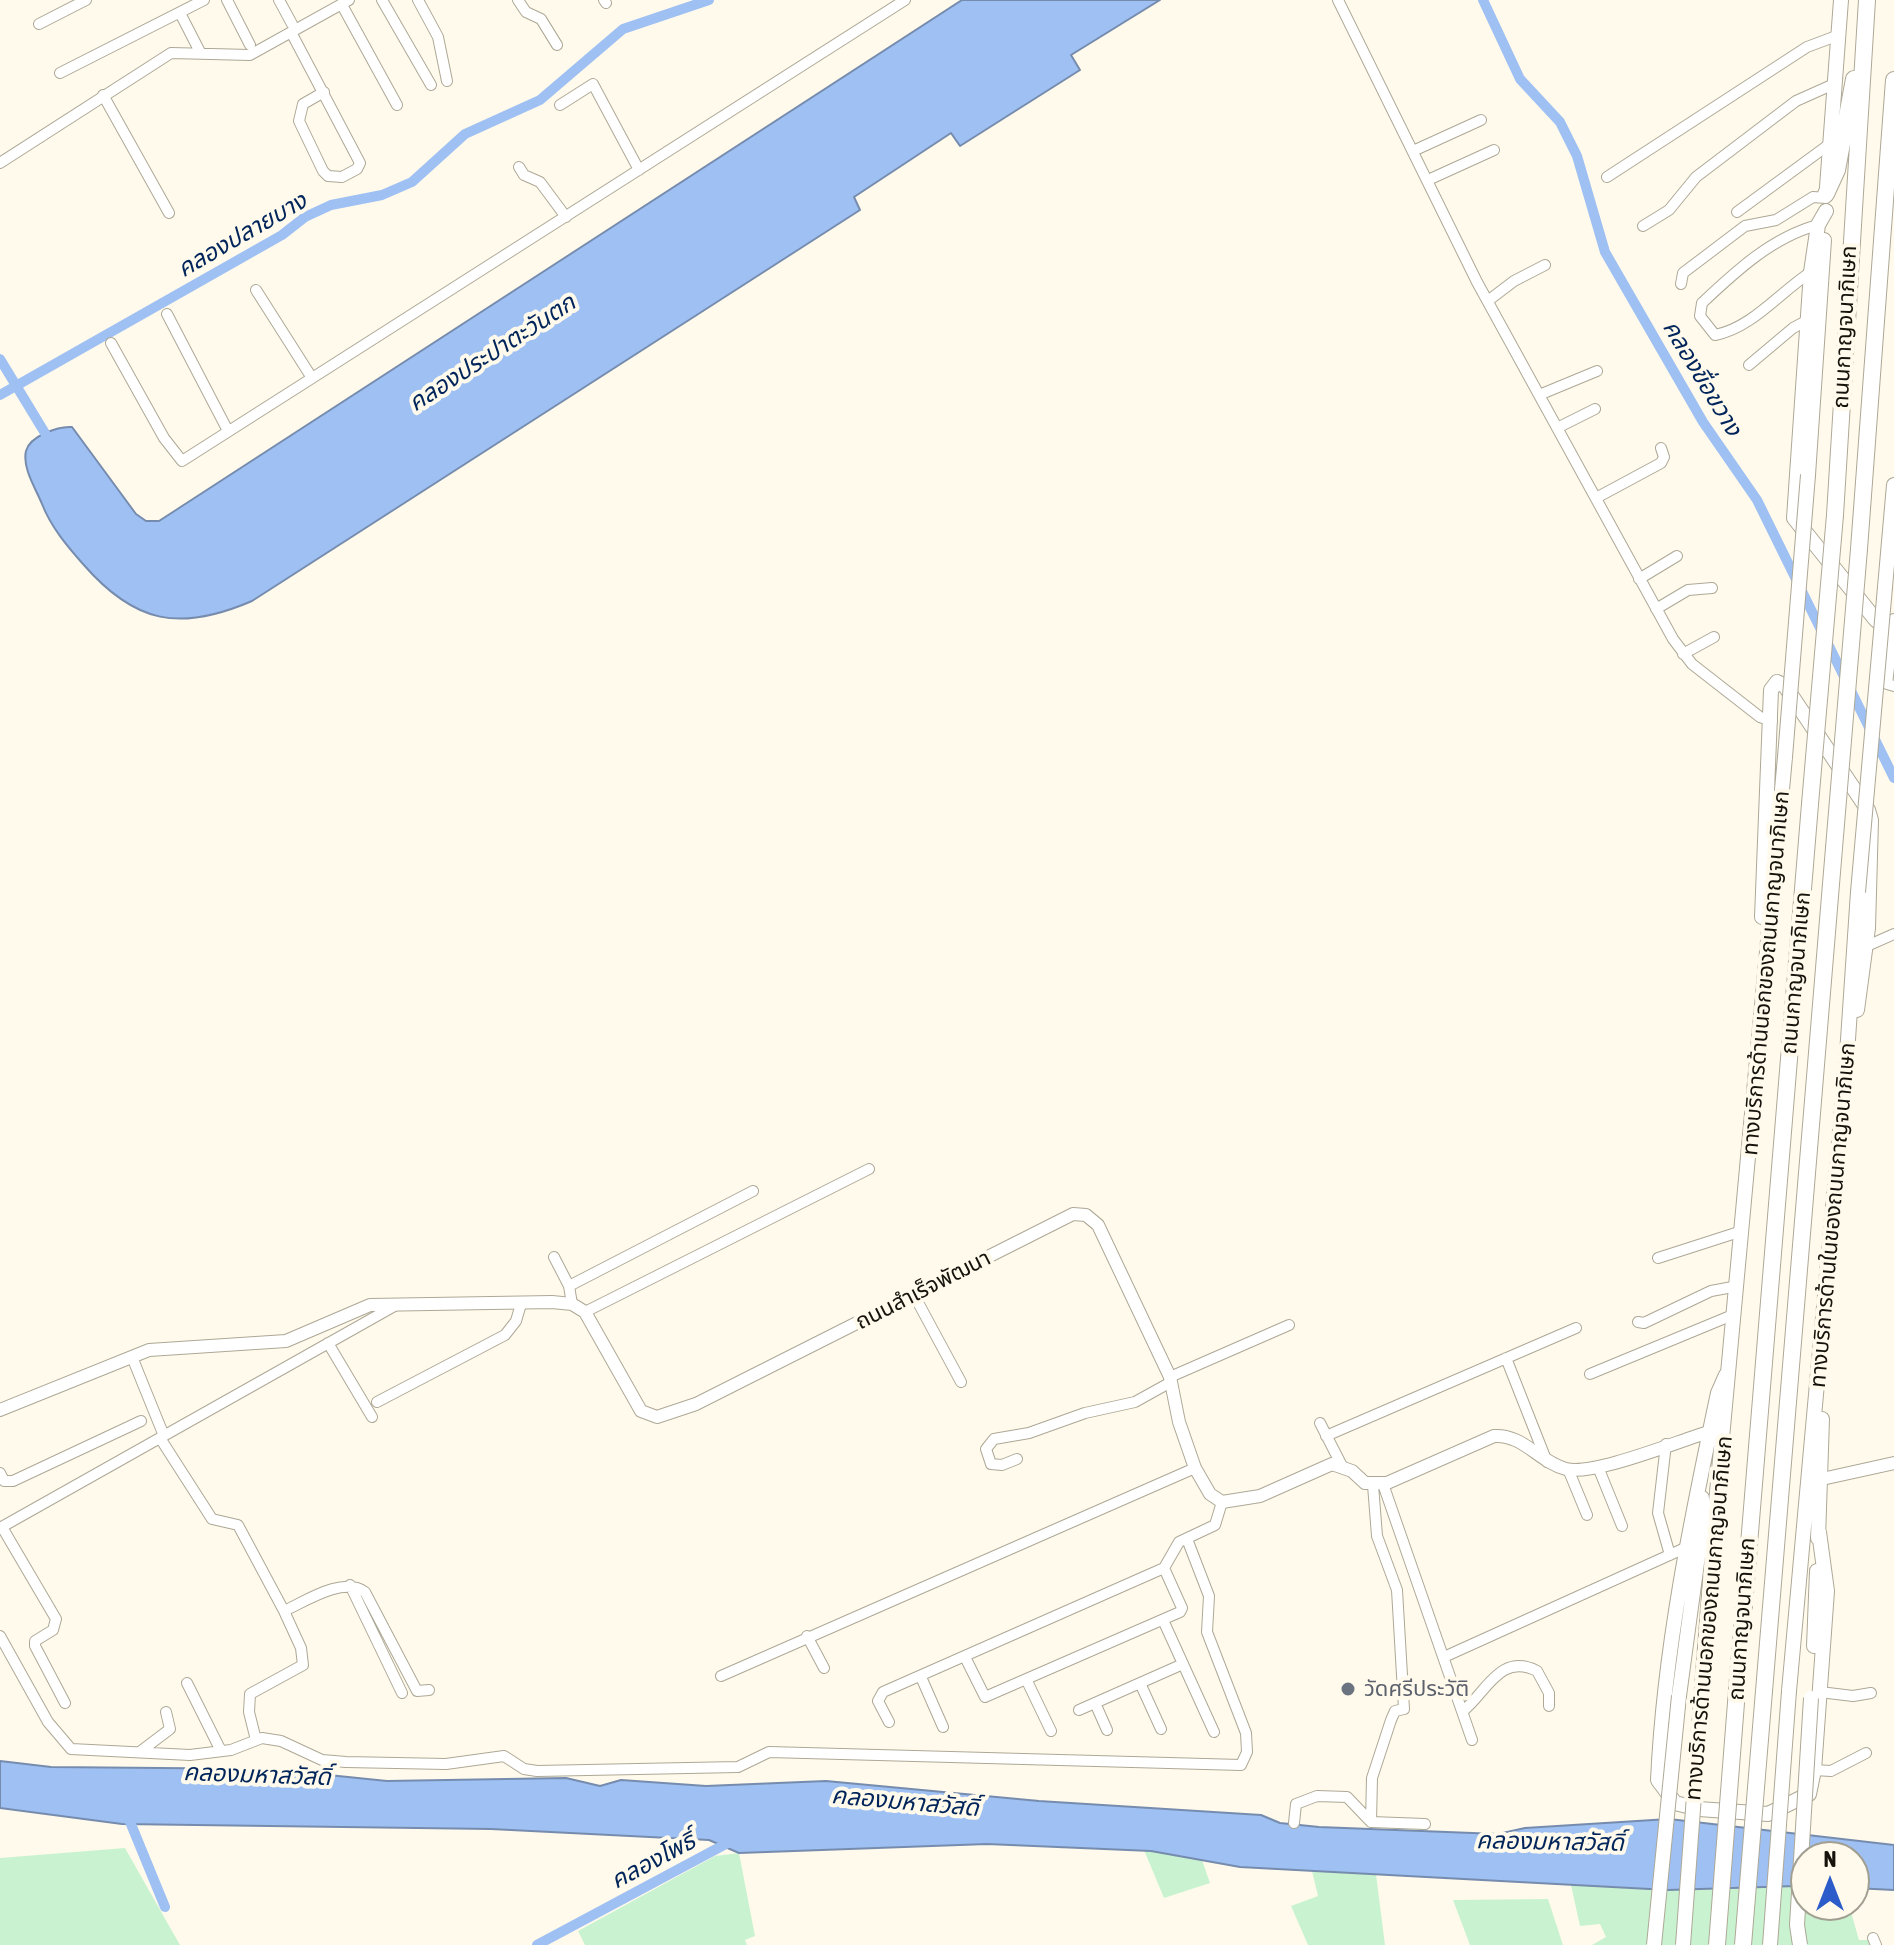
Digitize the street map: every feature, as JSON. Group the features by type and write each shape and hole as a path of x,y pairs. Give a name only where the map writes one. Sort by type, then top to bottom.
{"highway":[{"name":"ถนนกาญจนาภิเษก","path":"1717,1945 1835,515 1867,0"},
{"path":"1826,201 1837,170 1848,99 1863,53"},
{"name":"ถนนกาญจนาภิเษก","path":"1743,1945 1859,549 1894,80"}],"main road":[{"name":"ทางบริการด้านนอกของถนนกาญจนาภิเษก","path":"1683,1945 1702,1687 1808,475 1841,0"},
{"path":"1826,201 1818,225 1811,272 1794,518 1875,619 1893,628"},
{"name":"ทางบริการด้านในของถนนกาญจนาภิเษก","path":"1770,1945 1789,1691 1811,1532 1818,1379 1894,485"},
{"path":"1764,986 1761,885 1772,721 1771,690 1774,684 1781,682 1868,810 1871,820 1867,946 1863,983 1847,1054"},
{"path":"1730,1366 1718,1393 1685,1548 1660,1728 1658,1780 1675,1803 1699,1809 1768,1814 1799,1802 1809,1794 1814,1770 1816,1695 1811,1532 1822,1479 1823,1425 1818,1379"},
{"path":"1654,1945 1679,1696 1703,1518 1702,1478"},
{"path":"1800,1945 1798,1883 1816,1695"}],"street":[{"path":"39,24 86,0"},
{"path":"60,73 204,0"},
{"path":"227,0 250,45"},
{"path":"279,0 360,163 357,169 342,177 328,176 323,171 299,121 303,104 324,92"},
{"path":"382,0 431,85"},
{"path":"418,0 438,37 447,81"},
{"path":"518,0 526,12 541,19 557,45"},
{"path":"111,343 164,438 182,461 905,0"},
{"path":"1340,1 1489,300 1656,609 1683,654 1760,717 1772,721"},
{"path":"0,163 171,53 243,57 342,2 397,105"},
{"path":"180,13 199,50"},
{"path":"1607,177 1807,47 1839,35"},
{"path":"560,105 593,84 639,170"},
{"path":"1643,226 1669,210 1696,177 1796,101 1834,84"},
{"path":"103,95 169,213"},
{"path":"1413,151 1481,120"},
{"path":"1737,212 1831,143"},
{"path":"1428,180 1494,150"},
{"path":"519,167 524,175 540,182 566,217"},
{"path":"1681,284 1683,273 1745,226 1776,220 1813,197 1826,201"},
{"path":"1811,272 1787,286 1739,329 1715,335 1700,316 1702,303 1761,253 1789,235 1818,225"},
{"path":"1489,300 1514,281 1545,265"},
{"path":"256,290 312,378"},
{"path":"167,314 228,431"},
{"path":"1749,365 1793,328 1808,320"},
{"path":"1539,395 1597,371"},
{"path":"1557,428 1595,409"},
{"path":"1596,498 1661,463 1664,457 1661,448"},
{"path":"1639,579 1677,556"},
{"path":"1656,609 1688,590 1712,588"},
{"path":"1893,628 1887,684 1894,686"},
{"path":"1683,654 1714,637"},
{"path":"1867,946 1894,934"},
{"path":"585,1312 869,1169"},
{"path":"569,1286 753,1191"},
{"name":"ถนนสำเร็จพัฒนา","path":"572,1304 585,1312 641,1411 657,1417 696,1404 1073,1214 1086,1215 1098,1225 1171,1379 1179,1422 1195,1468 1210,1494 1222,1502"},
{"path":"1658,1258 1742,1231"},
{"path":"0,1410 149,1350 286,1341 354,1310 399,1303 572,1304 569,1286 554,1257"},
{"path":"1638,1322 1644,1323 1711,1291 1738,1286"},
{"path":"914,1295 961,1382"},
{"path":"65,1703 35,1646 35,1641 53,1630 56,1619 1,1528 399,1303"},
{"path":"377,1402 505,1335 516,1321 521,1304"},
{"path":"1590,1374 1735,1314"},
{"path":"1017,1459 1002,1465 991,1464 986,1449 994,1439 1029,1433 1085,1413 1135,1402 1171,1379 1289,1325"},
{"path":"1326,1436 1576,1328"},
{"path":"328,1343 372,1417"},
{"path":"132,1357 162,1437 212,1519 238,1525 298,1639 303,1665 250,1694 249,1712 256,1740"},
{"path":"1506,1358 1547,1462"},
{"path":"0,1473 4,1481 13,1481 141,1421"},
{"path":"1320,1423 1341,1464"},
{"path":"1378,1484 1494,1436 1506,1435 1547,1462 1568,1469 1598,1467 1709,1432"},
{"path":"1666,1444 1658,1513 1670,1555"},
{"path":"1822,1479 1894,1463"},
{"path":"889,1722 879,1696 1164,1568 1179,1542 1215,1525 1222,1502 1260,1496 1322,1465 1341,1464 1378,1484 1472,1740"},
{"path":"1598,1467 1622,1526"},
{"path":"721,1676 1195,1468"},
{"path":"1568,1469 1587,1515"},
{"path":"1371,1822 1372,1778 1395,1711 1404,1709 1397,1590 1377,1536 1378,1484"},
{"path":"0,1636 48,1722 67,1747 190,1755 221,1751 256,1740 281,1741 322,1760 446,1764 504,1756 524,1769 537,1771 738,1767 769,1752 1241,1765 1247,1752 1246,1733 1207,1632 1209,1596 1187,1539"},
{"path":"1444,1657 1685,1548"},
{"path":"965,1657 985,1697 1027,1681 1163,1620 1182,1608 1164,1568"},
{"path":"284,1611 350,1585 365,1592 417,1691 429,1690"},
{"path":"350,1585 402,1693"},
{"path":"1163,1620 1214,1732"},
{"path":"807,1636 824,1668"},
{"path":"1079,1710 1183,1664"},
{"path":"1463,1711 1497,1674 1516,1667 1537,1671 1549,1693 1549,1706"},
{"path":"921,1677 943,1727"},
{"path":"1027,1681 1051,1731"},
{"path":"187,1683 221,1751"},
{"path":"1140,1683 1161,1729"},
{"path":"1816,1695 1871,1693"},
{"path":"1095,1703 1107,1730"},
{"path":"141,1751 170,1729 166,1712"},
{"path":"1814,1770 1831,1771 1866,1753"},
{"path":"1294,1823 1296,1804 1317,1796 1347,1797 1371,1822 1425,1824"}],"green space":[{"path":"125,1848 180,1945 0,1945 0,1858"},
{"path":"1144,1850 1202,1860 1210,1883 1164,1898"},
{"path":"739,1853 755,1936 745,1940 747,1945 585,1945 578,1931 715,1856"},
{"path":"1312,1871 1376,1874 1385,1945 1308,1945 1291,1906 1318,1896"},
{"path":"1571,1885 1668,1890 1790,1886 1790,1921 1854,1921 1859,1940 1869,1940 1871,1945 1592,1945 1606,1937 1600,1924 1580,1926"},
{"path":"1548,1899 1563,1945 1470,1945 1453,1900"}],"water":[{"path":"962,0 1160,0 1071,55 1080,70 960,146 951,133 854,197 860,210 252,601 203,617 181,619 160,617 140,610 102,584 50,521 30,478 25,458 29,446 39,437 52,430 72,427 136,514 146,521 159,521"},
{"name":"คลองมหาสวัสดิ์","path":"0,1761 51,1767 270,1769 387,1781 566,1778 600,1786 621,1780 706,1786 826,1781 1039,1801 1261,1815 1280,1823 1319,1827 1498,1834 1525,1828 1669,1819 1859,1841 1790,1841 1790,1886 1668,1890 1240,1867 1151,1851 987,1844 739,1853 709,1840 491,1829 122,1824 0,1808"},
{"path":"1870,1842 1894,1845 1894,1890 1870,1889"}],"waterway":[{"name":"คลองปลายบาง","path":"0,395 282,235 305,217 331,205 382,195 412,182 465,134 540,100 623,29 709,0"},
{"name":"คลองขื่อขวาง","path":"1483,0 1520,79 1560,122 1577,156 1605,252 1703,422 1757,500 1894,778"},
{"name":"คลองประปาตะวันตก","path":"0,359 51,443"},
{"path":"126,1812 165,1907"},
{"name":"คลองโพธิ์","path":"537,1945 735,1839"}],"place":[{"name":"วัดศรีประวัติ","path":"1348,1689"}]}
